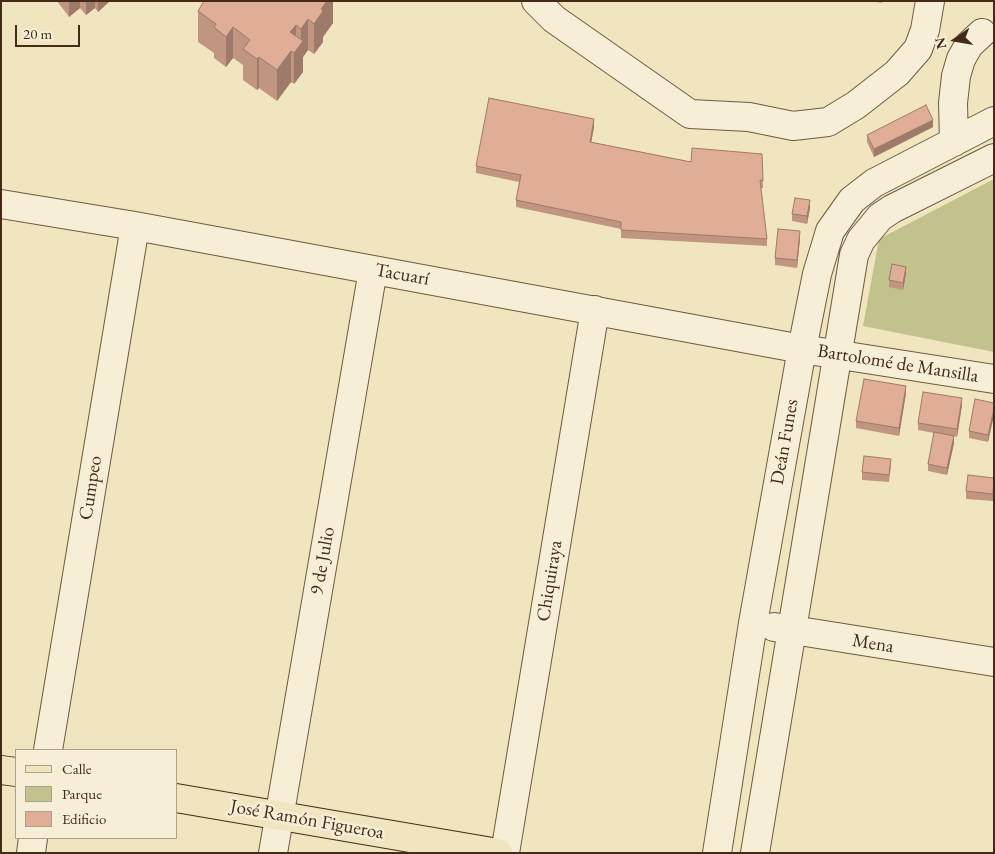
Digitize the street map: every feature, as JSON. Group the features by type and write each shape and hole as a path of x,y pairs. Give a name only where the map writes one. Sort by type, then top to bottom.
{"main road":[{"path":"1,770 15,772"},
{"name":"José Ramón Figueroa","path":"178,798 498,853"}],"street":[{"path":"536,1 554,18 690,114 749,117 792,126 828,122 856,105 897,73 918,49 925,30 930,1"},
{"path":"954,142 953,103 956,76 961,59 969,45 982,33"},
{"name":"Deán Funes","path":"717,853 753,623 802,349 822,252 838,217 852,200 874,183 994,121"},
{"name":"Deán Funes","path":"755,853 854,255 861,240 880,217 892,209 994,158"},
{"name":"Tacuarí","path":"1,204 135,226 802,349"},
{"name":"Cumpeo","path":"48,749 135,226"},
{"name":"9 de Julio","path":"273,853 373,270"},
{"name":"Chiquiraya","path":"504,853 595,310"},
{"name":"Bartolomé de Mansilla","path":"802,349 994,379"},
{"name":"Mena","path":"753,623 792,631 994,662"},
{"path":"31,853 33,839"}],"green space":[{"path":"994,179 994,352 863,326 879,239"}],"building":[{"path":"204,1 327,1 314,24 308,19 301,29 296,25 290,32 303,41 294,53 291,51 277,70 259,57 257,59 243,49 250,40 233,27 226,37 214,27 216,24 198,11"},
{"path":"489,98 594,119 590,142 691,162 692,148 762,154 763,181 760,180 767,239 621,230 621,222 516,200 521,175 476,166"},
{"path":"926,105 933,120 874,149 867,135"},
{"path":"795,198 810,200 807,216 792,214"},
{"path":"778,229 800,231 797,260 775,258"},
{"path":"892,264 906,267 903,283 889,280"},
{"path":"864,379 906,386 899,428 856,421"},
{"path":"923,392 962,398 957,429 918,423"},
{"path":"975,399 994,403 988,435 969,431"},
{"path":"934,432 954,436 947,468 928,464"},
{"path":"864,456 891,459 889,475 862,472"},
{"path":"968,475 994,478 993,494 966,491"}]}
